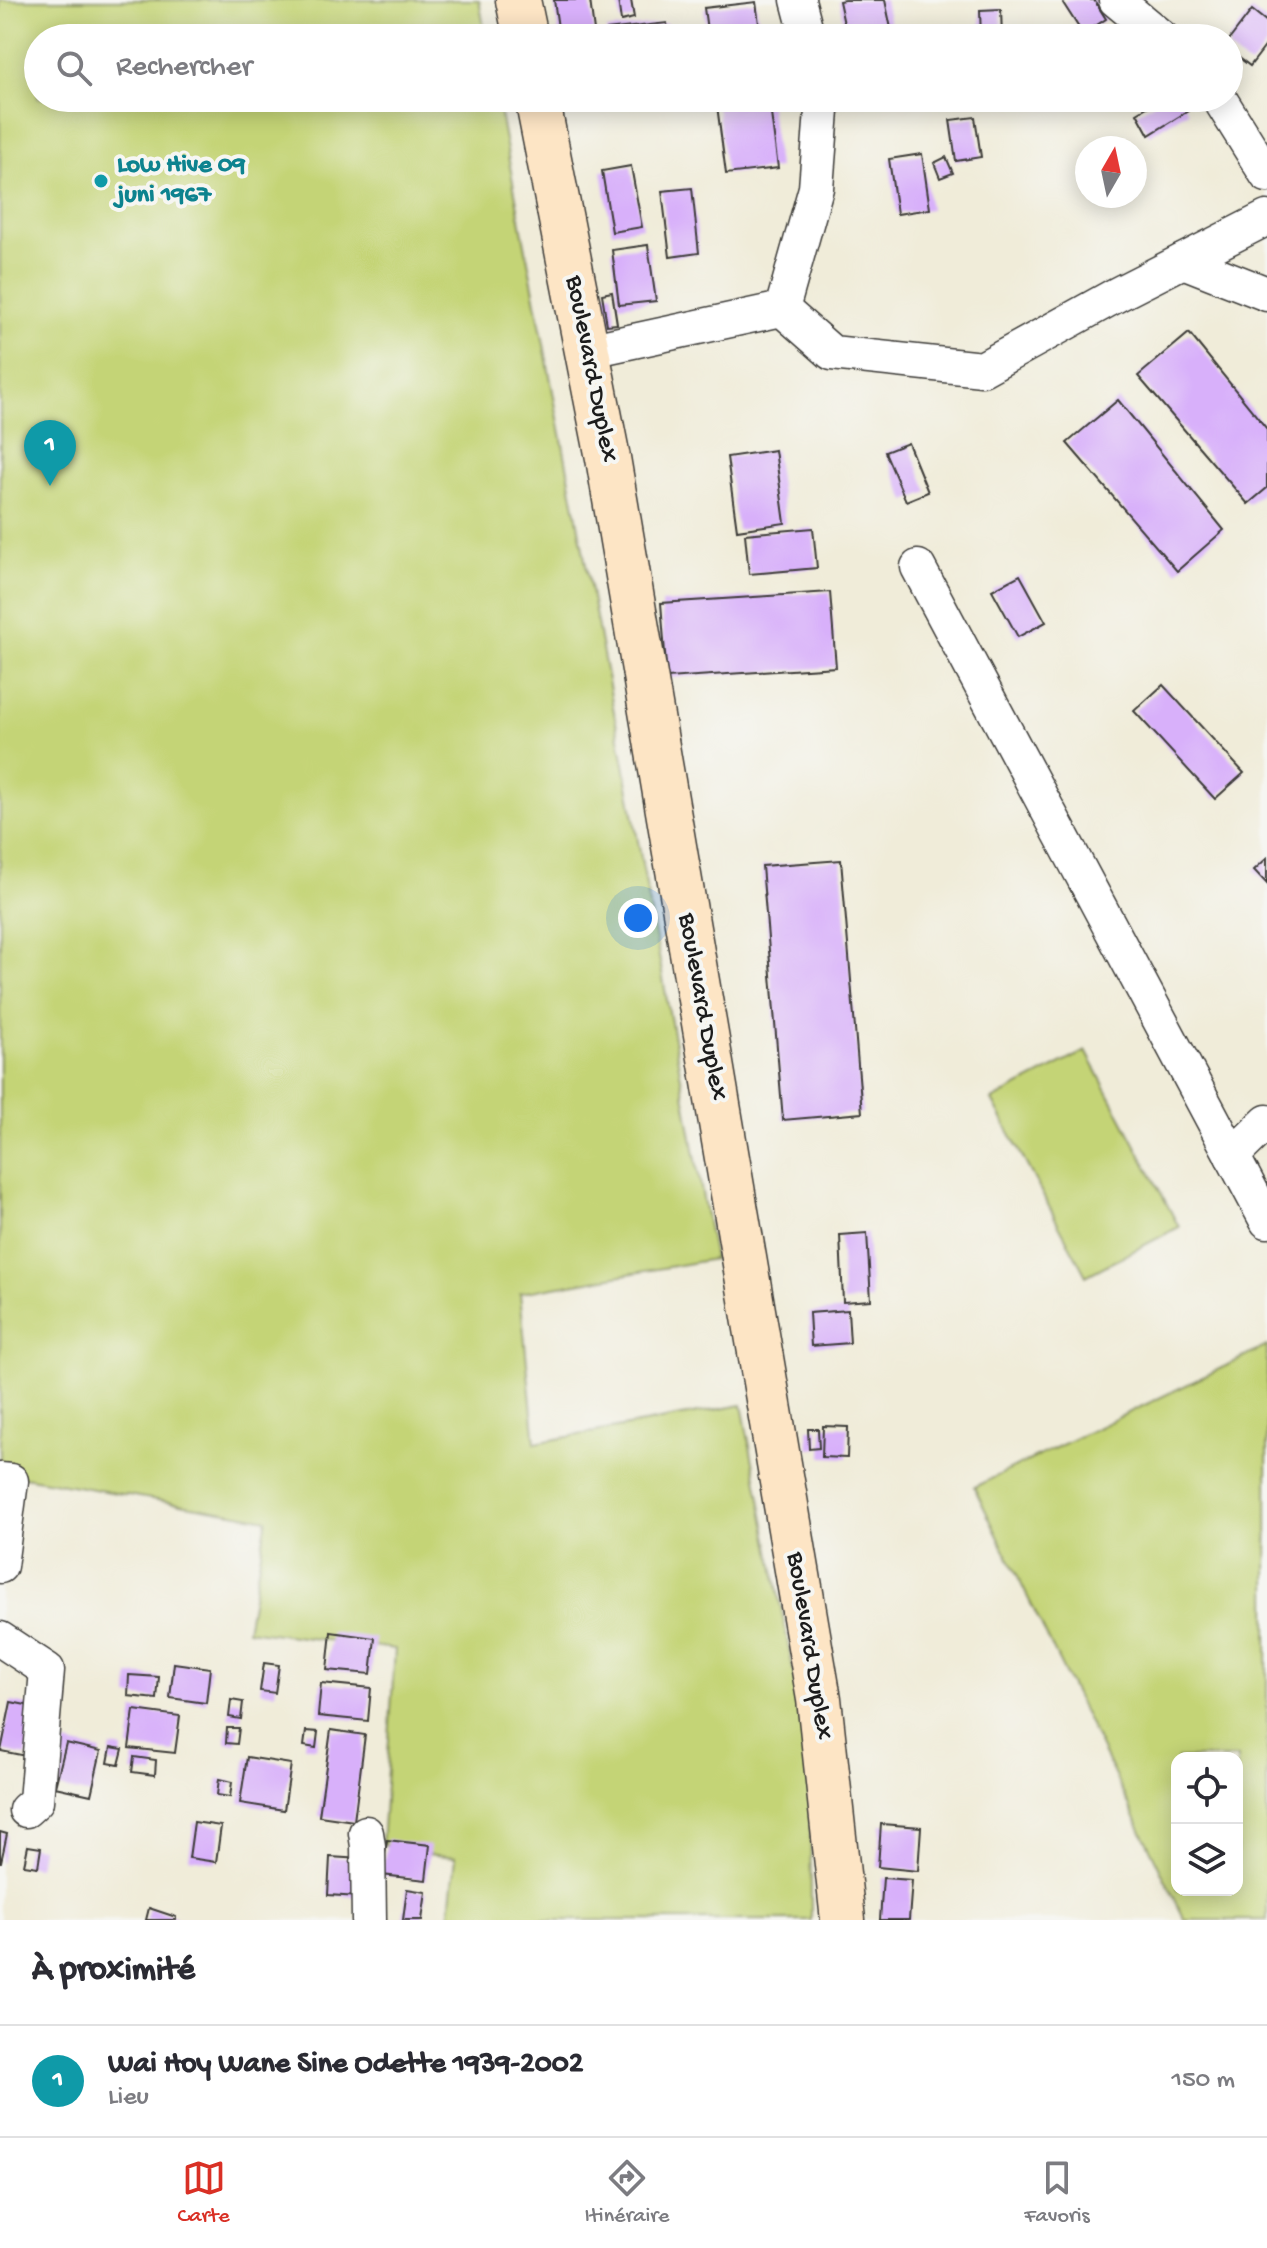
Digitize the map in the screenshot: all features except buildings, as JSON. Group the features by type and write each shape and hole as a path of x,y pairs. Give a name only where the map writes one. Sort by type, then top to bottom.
{"main road":[{"path":"518,0 523,24"},
{"name":"Boulevard Duplex","path":"540,112 613,490 819,1699 843,1920"}],"street":[{"path":"798,0 804,24"},
{"path":"1116,0 1145,24"},
{"path":"782,309 816,188 822,112"},
{"path":"1228,112 1267,175"},
{"path":"782,309 832,353 982,369 1118,294 1267,218"},
{"path":"1183,261 1267,294"},
{"path":"587,351 782,309"},
{"path":"918,567 1267,1221"},
{"path":"1232,1156 1267,1122"},
{"path":"0,1480 11,1481 0,1566"},
{"path":"0,1639 47,1670 36,1801 26,1810"},
{"path":"366,1833 369,1920"}],"green space":[{"path":"0,0 479,0 483,24 24,24 24,112 500,112 626,775 714,1259 520,1293 535,1443 742,1405 798,1695 810,1788 811,1920 449,1920 456,1857 396,1851 382,1844 395,1649 247,1630 267,1519 0,1473"},
{"path":"1086,1051 1179,1227 1086,1276 992,1100"},
{"path":"1267,1346 1267,1920 1185,1920 1173,1896 1243,1896 1243,1752 1171,1752 1171,1891 974,1487"}],"place":[{"name":"Low Hive 09 juni 1967","path":"101,181"},
{"name":"Wai Hoy Wane Sine Odette 1939-2002","path":"50,486"}]}
